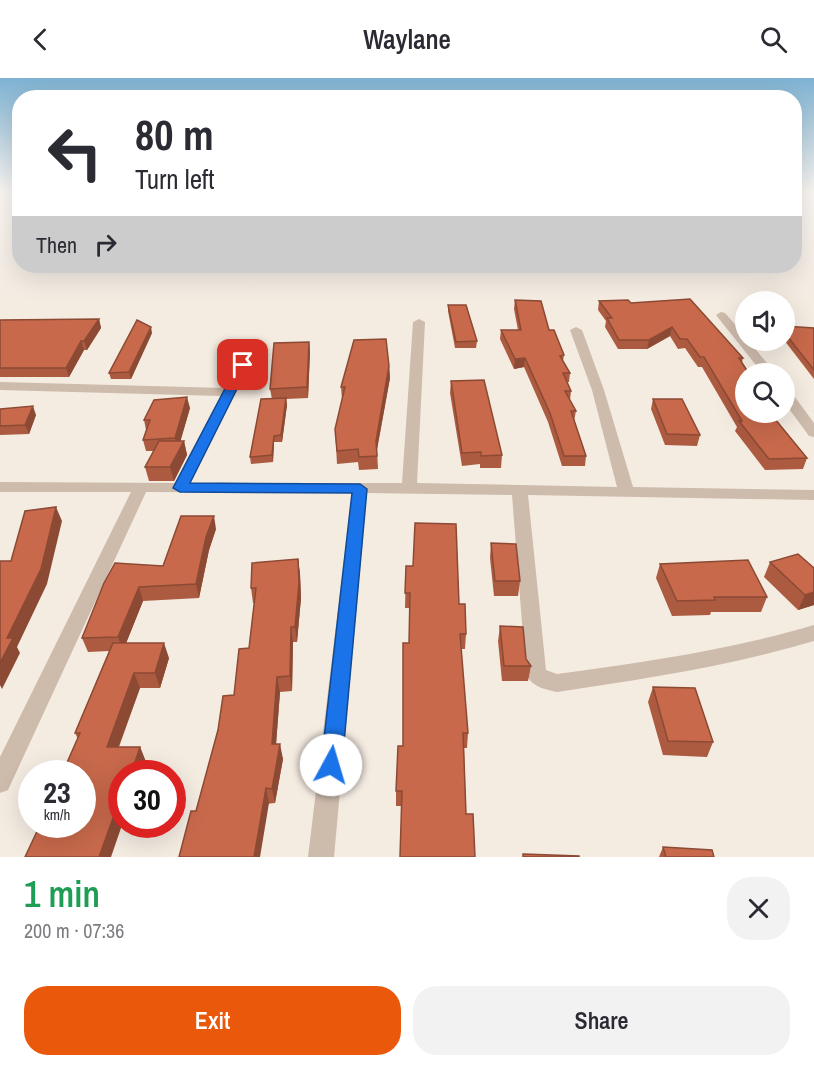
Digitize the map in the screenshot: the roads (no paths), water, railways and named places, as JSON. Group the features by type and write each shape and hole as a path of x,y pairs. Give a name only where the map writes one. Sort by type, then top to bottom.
{"street":[{"path":"721,315 761,363"},
{"path":"409,488 419,322"},
{"path":"576,330 598,390 627,493"},
{"path":"180,488 243,365"},
{"path":"0,386 230,392"},
{"path":"795,407 814,433"},
{"path":"0,487 409,488 814,495"},
{"path":"0,783 140,489"},
{"path":"321,857 360,489"},
{"path":"520,491 536,674 544,680 557,683 668,666 777,645 814,633"}]}
